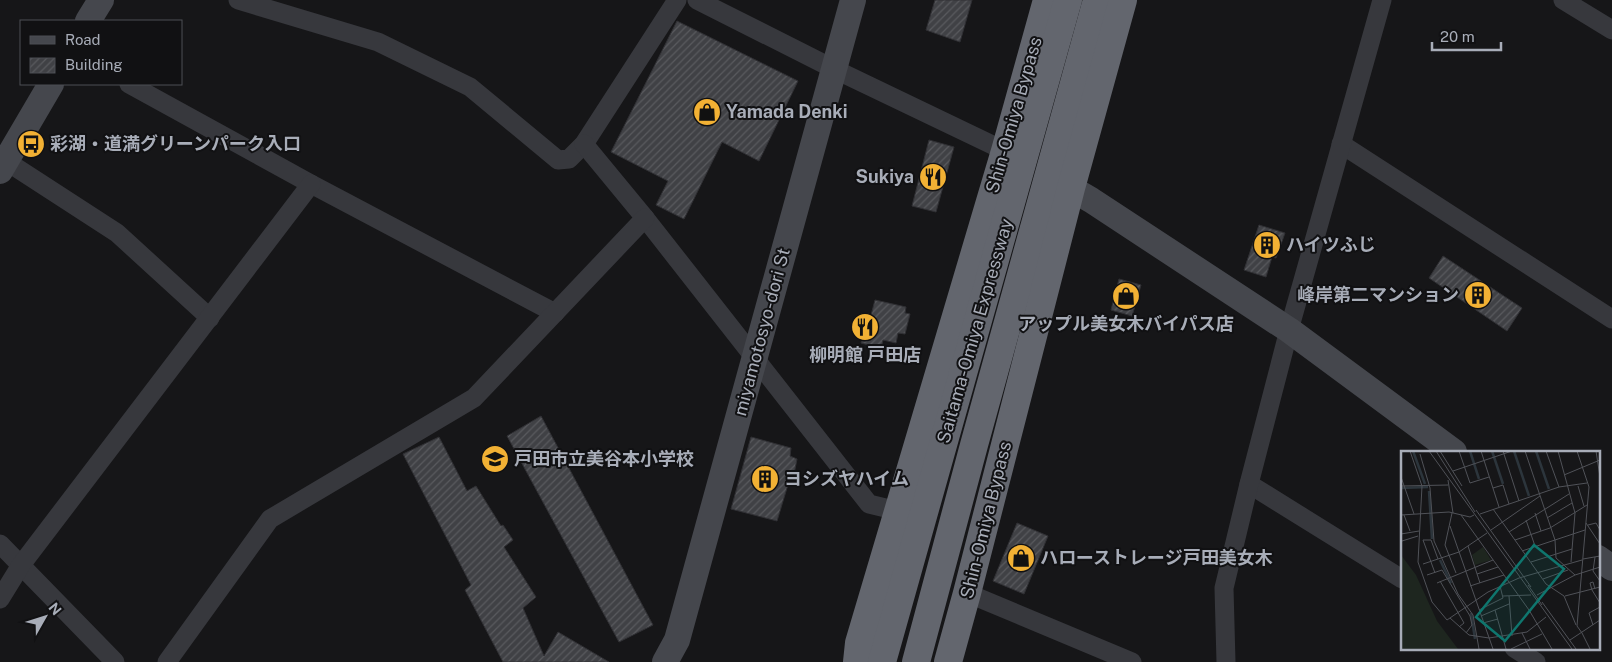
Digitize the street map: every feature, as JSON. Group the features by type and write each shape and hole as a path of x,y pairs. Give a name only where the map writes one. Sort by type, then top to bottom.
{"highway":[{"name":"Shin-Omiya Bypass","path":"859,657 898,511 1005,150 1047,0"},
{"name":"Saitama-Omiya Expressway","path":"882,662 1068,0"},
{"name":"Saitama-Omiya Expressway","path":"916,662 1097,0"},
{"name":"Shin-Omiya Bypass","path":"948,662 1070,188 1123,0"},
{"path":"859,657 882,604 946,435"},
{"path":"936,662 946,626 974,445"}],"street":[{"path":"89,20 101,0"},
{"path":"238,0 378,42 470,87 558,160 569,159 584,144 677,0"},
{"path":"697,0 834,69 1005,150 1070,188 1289,330 1453,451"},
{"name":"miyamotosyo-dori St","path":"665,662 677,640 853,0"},
{"path":"1226,662 1224,588 1289,330 1382,0"},
{"path":"1563,0 1609,22"},
{"path":"50,85 3,166 117,233 210,318"},
{"path":"131,85 311,184 555,313"},
{"path":"584,144 645,218 869,504 898,511"},
{"path":"1341,144 1612,319"},
{"path":"0,599 21,565 311,184"},
{"path":"167,662 270,519 474,398 645,218"},
{"path":"1249,484 1401,578"},
{"path":"0,544 115,662"},
{"path":"1600,559 1612,568"},
{"path":"967,593 1132,662"},
{"path":"1517,650 1536,662"}],"building":[{"path":"935,0 972,0 960,42 926,30"},
{"name":"Yamada Denki","path":"677,21 798,81 759,161 722,142 684,219 656,205 668,181 611,152"},
{"name":"Sukiya","path":"929,140 954,147 936,212 912,206"},
{"name":"ハイツふじ","path":"1259,225 1285,233 1276,258 1272,257 1266,277 1244,270"},
{"name":"峰岸第二マンション","path":"1443,256 1522,308 1507,331 1429,278"},
{"path":"1119,279 1141,285 1132,316 1111,310"},
{"path":"875,300 906,307 905,313 910,314 905,334 898,333 896,343 883,340 881,348 861,343 866,322 869,323"},
{"path":"541,416 653,625 619,642 507,436"},
{"path":"439,437 467,491 476,486 501,526 503,525 513,540 504,547 536,597 523,608 544,656 558,632 609,662 503,662 465,590 471,585 403,454"},
{"name":"ヨシズヤハイム","path":"751,437 791,448 790,456 797,459 793,479 790,478 777,521 731,509"},
{"path":"1017,523 1048,536 1024,594 993,581"}],"place":[{"name":"Yamada Denki","path":"707,112"},
{"name":"彩湖・道満グリーンパーク入口","path":"31,144"},
{"name":"Sukiya","path":"933,177"},
{"name":"ハイツふじ","path":"1267,245"},
{"name":"峰岸第二マンション","path":"1478,295"},
{"name":"アップル美女木バイパス店","path":"1126,296"},
{"name":"柳明館 戸田店","path":"865,327"},
{"name":"戸田市立美谷本小学校","path":"495,459"},
{"name":"ヨシズヤハイム","path":"765,479"},
{"name":"ハローストレージ戸田美女木","path":"1021,558"}]}
